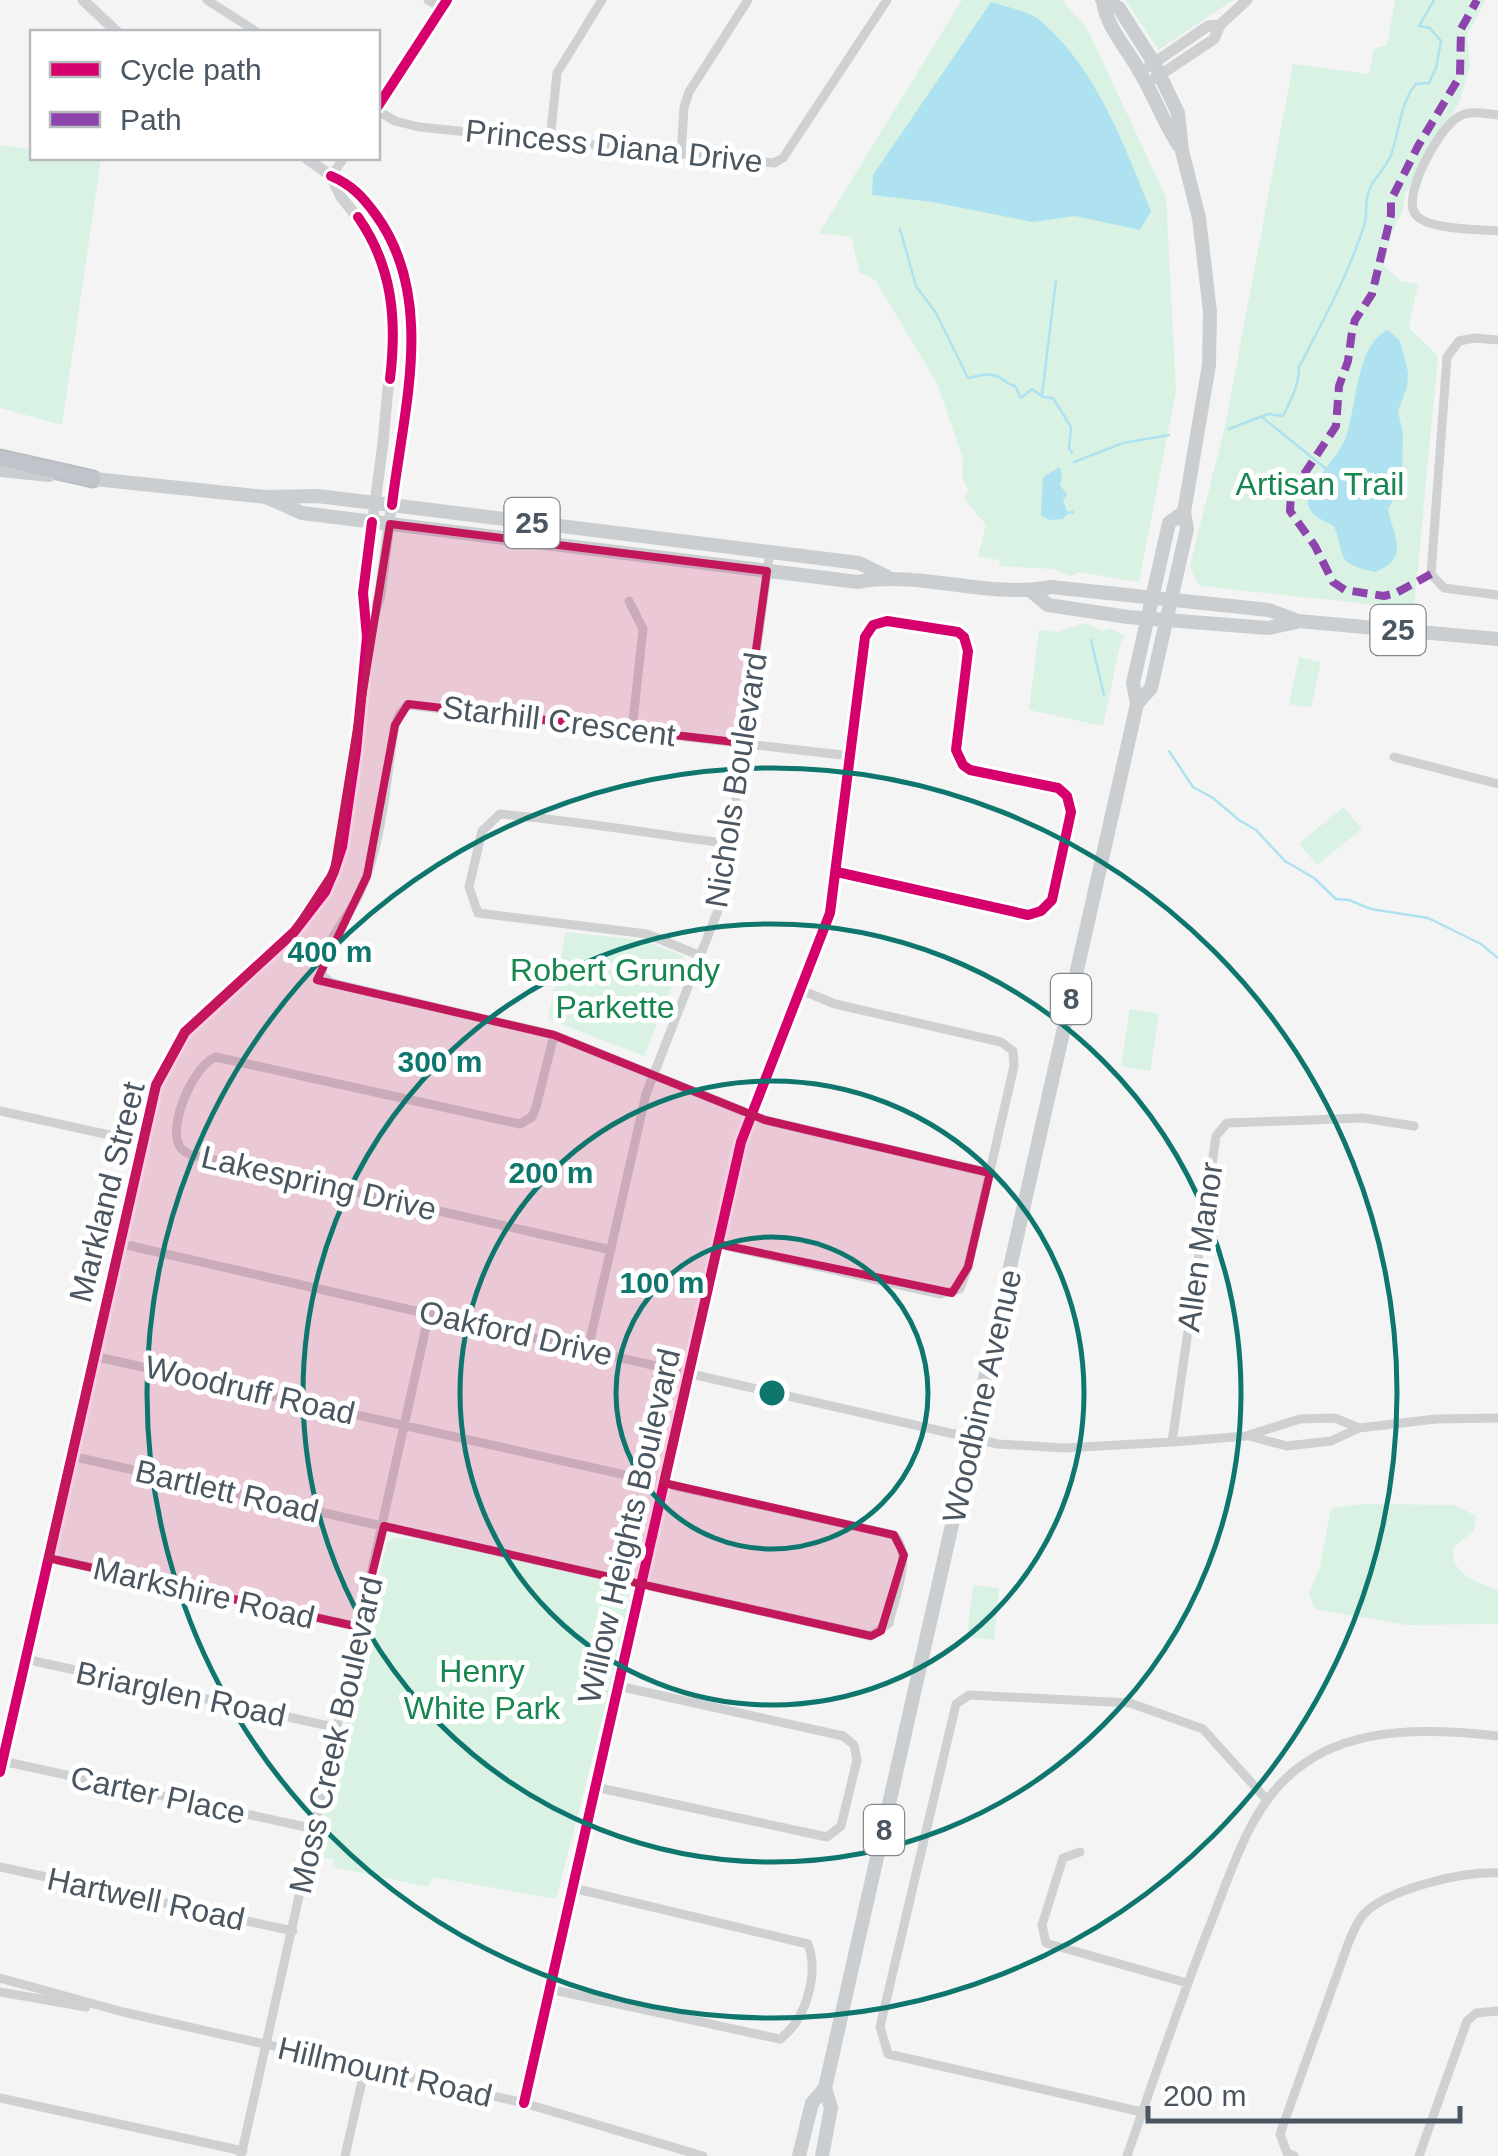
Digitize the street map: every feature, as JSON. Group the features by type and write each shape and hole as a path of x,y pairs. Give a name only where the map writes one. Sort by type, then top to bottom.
{"highway":[{"path":"0,458 93,479"}],"main road":[{"name":"Woodbine Avenue","path":"1102,1 1119,8 1157,69 1178,113 1182,151 1199,218 1210,312 1209,365 1184,512 1186,529 1151,688 1137,704"},
{"name":"Woodbine Avenue","path":"1102,1 1106,21 1144,78 1160,118 1182,151"},
{"name":"25","path":"0,470 266,497 317,496 859,563 886,576 989,590 1031,591 1050,587 1270,610 1298,621 1498,639"},
{"name":"25","path":"266,497 302,513 372,522 858,582 886,576"},
{"name":"Woodbine Avenue","path":"822,2156 831,2108 826,2088 1137,704 1133,683 1169,524 1184,512"},
{"name":"25","path":"1031,591 1048,605 1148,618 1268,628 1298,621"},
{"name":"Woodbine Avenue","path":"800,2156 812,2102 826,2088"}],"street":[{"path":"83,0 116,30"},
{"path":"207,0 254,30"},
{"path":"380,105 445,4 428,0"},
{"path":"550,141 557,73 602,0"},
{"path":"681,155 684,107 689,92 748,0"},
{"name":"Princess Diana Drive","path":"380,109 405,125 778,162 887,0"},
{"path":"1144,78 1214,38 1220,25 1247,0"},
{"path":"1498,115 1471,113 1458,116 1446,126 1413,186 1411,200 1413,212 1430,222 1498,230"},
{"name":"Markland Street","path":"1,1766 156,1085 186,1032 294,932 324,892 342,846 367,637 380,595 411,346 408,286 386,228 352,186 309,160"},
{"path":"331,176 343,160"},
{"name":"Markland Street","path":"331,176 376,246 391,290 394,343 363,593 367,637"},
{"path":"1498,340 1459,341 1447,357 1431,574 1444,588 1498,595"},
{"name":"Nichols Boulevard","path":"588,1349 643,1106 722,900 770,552"},
{"path":"630,601 644,629 632,730"},
{"name":"Willow Heights Boulevard","path":"524,2103 750,1114 827,924 837,872 865,637 880,622 951,629 964,637 968,650 956,742 958,758 970,770 1058,788 1067,796 1071,812 1052,900 1047,908 1028,915 837,872"},
{"name":"Starhill Crescent","path":"850,756 408,705 395,725 367,876 321,964 323,976 332,984 554,1034 750,1114 798,1129 990,1173"},
{"path":"1394,757 1498,784"},
{"path":"700,956 648,934 478,912 469,887 482,831 500,814 595,823 731,844"},
{"path":"718,1244 929,1292 952,1293 960,1288 968,1267 1014,1066 1013,1052 1001,1042 864,1011 800,990"},
{"name":"Lakespring Drive","path":"554,1034 536,1107 532,1117 520,1124 216,1057 203,1064 194,1078 176,1136 181,1148 192,1155 610,1250"},
{"path":"0,1112 142,1142"},
{"name":"Allen Manor","path":"1172,1442 1216,1136 1227,1123 1363,1118 1414,1126"},
{"name":"Oakford Drive","path":"118,1243 971,1440 1064,1448 1246,1436"},
{"name":"Moss Creek Boulevard","path":"242,2154 429,1314"},
{"name":"Woodruff Road","path":"94,1356 664,1482"},
{"path":"1246,1436 1300,1420 1334,1418 1359,1428"},
{"path":"1246,1436 1287,1446 1331,1441 1359,1428 1436,1419 1498,1418"},
{"name":"Bartlett Road","path":"71,1456 871,1636 889,1623 904,1555 901,1542 894,1536 664,1482"},
{"name":"Markshire Road","path":"48,1558 360,1627"},
{"name":"Briarglen Road","path":"26,1659 338,1728"},
{"path":"596,1787 826,1837 841,1826 857,1760 854,1744 843,1736 618,1686"},
{"path":"1142,2112 888,2054 880,2028 956,1704 970,1694 1130,1703 1203,1730 1267,1800"},
{"path":"1127,2156 1187,1982 1247,1833 1267,1800 1305,1762 1365,1736 1460,1732 1498,1736"},
{"name":"Carter Place","path":"1,1766 314,1829"},
{"path":"1080,1852 1063,1858 1042,1925 1046,1943 1187,1982"},
{"name":"Hartwell Road","path":"0,1867 292,1931"},
{"path":"1294,2156 1287,2153 1280,2134 1348,1944 1363,1916 1389,1896 1480,1871 1498,1873"},
{"path":"549,1990 780,2039 799,2022 815,1962 808,1944 572,1888"},
{"name":"Hillmount Road","path":"0,1978 123,2012 524,2103 703,2156"},
{"name":"Hillmount Road","path":"0,1992 123,2012"},
{"path":"1419,2156 1467,2021 1476,2013 1498,2011"},
{"path":"345,2156 366,2068"},
{"path":"0,2098 242,2154"}],"highlighted area":[{"path":"390,524 767,571 743,743 408,704 395,725 367,876 317,980 554,1035 765,1120 990,1173 968,1267 952,1293 718,1244 664,1483 894,1535 904,1555 881,1631 871,1636 384,1526 359,1627 48,1558 156,1085 185,1032 294,932 334,871"}],"green space":[{"path":"962,0 1062,0 1087,28 1166,197 1176,391 1139,582 1078,572 1071,576 1053,569 1000,566 999,560 978,556 986,525 964,498 969,491 962,478 963,459 937,383 875,280 860,273 851,237 819,233"},
{"path":"1125,0 1233,0 1159,50"},
{"name":"Artisan Trail","path":"1395,0 1486,0 1467,35 1470,66 1458,105 1405,194 1384,266 1401,281 1418,284 1409,328 1438,356 1414,609 1201,586 1190,565 1225,426 1293,64 1369,74 1374,49 1387,45"},
{"path":"0,145 30,149 30,160 101,160 62,425 0,408"},
{"path":"1085,623 1103,631 1110,628 1126,637 1121,641 1103,726 1029,710 1039,630 1057,632"},
{"path":"1299,657 1321,662 1311,708 1289,704"},
{"path":"1344,807 1362,829 1317,865 1299,843"},
{"name":"Robert Grundy Parkette","path":"566,932 642,940 684,956 644,1056 548,1019"},
{"path":"1130,1009 1159,1014 1150,1071 1121,1066"},
{"path":"1364,1504 1454,1505 1476,1516 1474,1530 1453,1548 1453,1557 1466,1576 1498,1590 1498,1624 1406,1625 1315,1609 1309,1594 1320,1566 1330,1512"},
{"name":"Henry White Park","path":"394,1537 622,1585 630,1591 612,1700 607,1702 556,1899 432,1877 429,1887 332,1867 334,1859 322,1857 331,1820 322,1815 363,1648 367,1612 372,1608 387,1543"},
{"path":"973,1585 999,1588 994,1640 967,1637"}],"water":[{"path":"991,2 1025,12 1042,22 1094,85 1151,211 1140,230 1075,216 1033,222 932,202 872,195 873,175"},
{"path":"1388,330 1400,341 1408,372 1398,411 1403,434 1402,478 1388,509 1396,553 1393,560 1375,572 1347,561 1334,526 1312,512 1307,496 1346,437 1369,348"},
{"path":"1060,467 1060,485 1067,494 1063,501 1068,513 1063,519 1049,520 1041,515 1043,477"}],"waterway":[{"path":"1229,429 1268,414 1283,416 1289,404 1299,367 1358,244 1368,192 1391,155 1406,100 1416,84 1429,83 1436,68 1441,41 1430,28 1419,26 1434,0"},
{"path":"900,229 916,286 936,313 968,378 992,375 1015,386 1021,398 1032,389 1043,397 1053,398 1071,427 1072,453"},
{"path":"1042,395 1056,280"},
{"path":"1263,418 1325,468"},
{"path":"1074,462 1123,443 1169,435"},
{"path":"1068,513 1073,512"},
{"path":"1091,640 1104,695"},
{"path":"1169,751 1193,787 1256,830 1285,861 1314,878 1336,899 1428,918 1481,944 1498,958"}],"marked path":[{"path":"1431,574 1384,596 1345,590 1333,582 1315,546 1290,511 1291,494 1336,426 1339,386 1352,332 1372,294 1391,200 1460,76 1461,29 1477,0"}],"cycle path":[{"path":"380,103 447,0"},
{"path":"331,176 357,192 376,215 395,248 406,283 411,356 392,505"},
{"path":"358,217 379,255 390,295 390,379"},
{"path":"0,1772 156,1085 185,1032 294,932 325,892 342,847 367,637 363,593 372,522"},
{"path":"524,2103 741,1142 830,913 865,637 873,625 887,621 958,632 968,651 956,750 963,765 970,770 1058,788 1067,796 1071,812 1052,900 1041,911 1028,915 837,872"}]}
